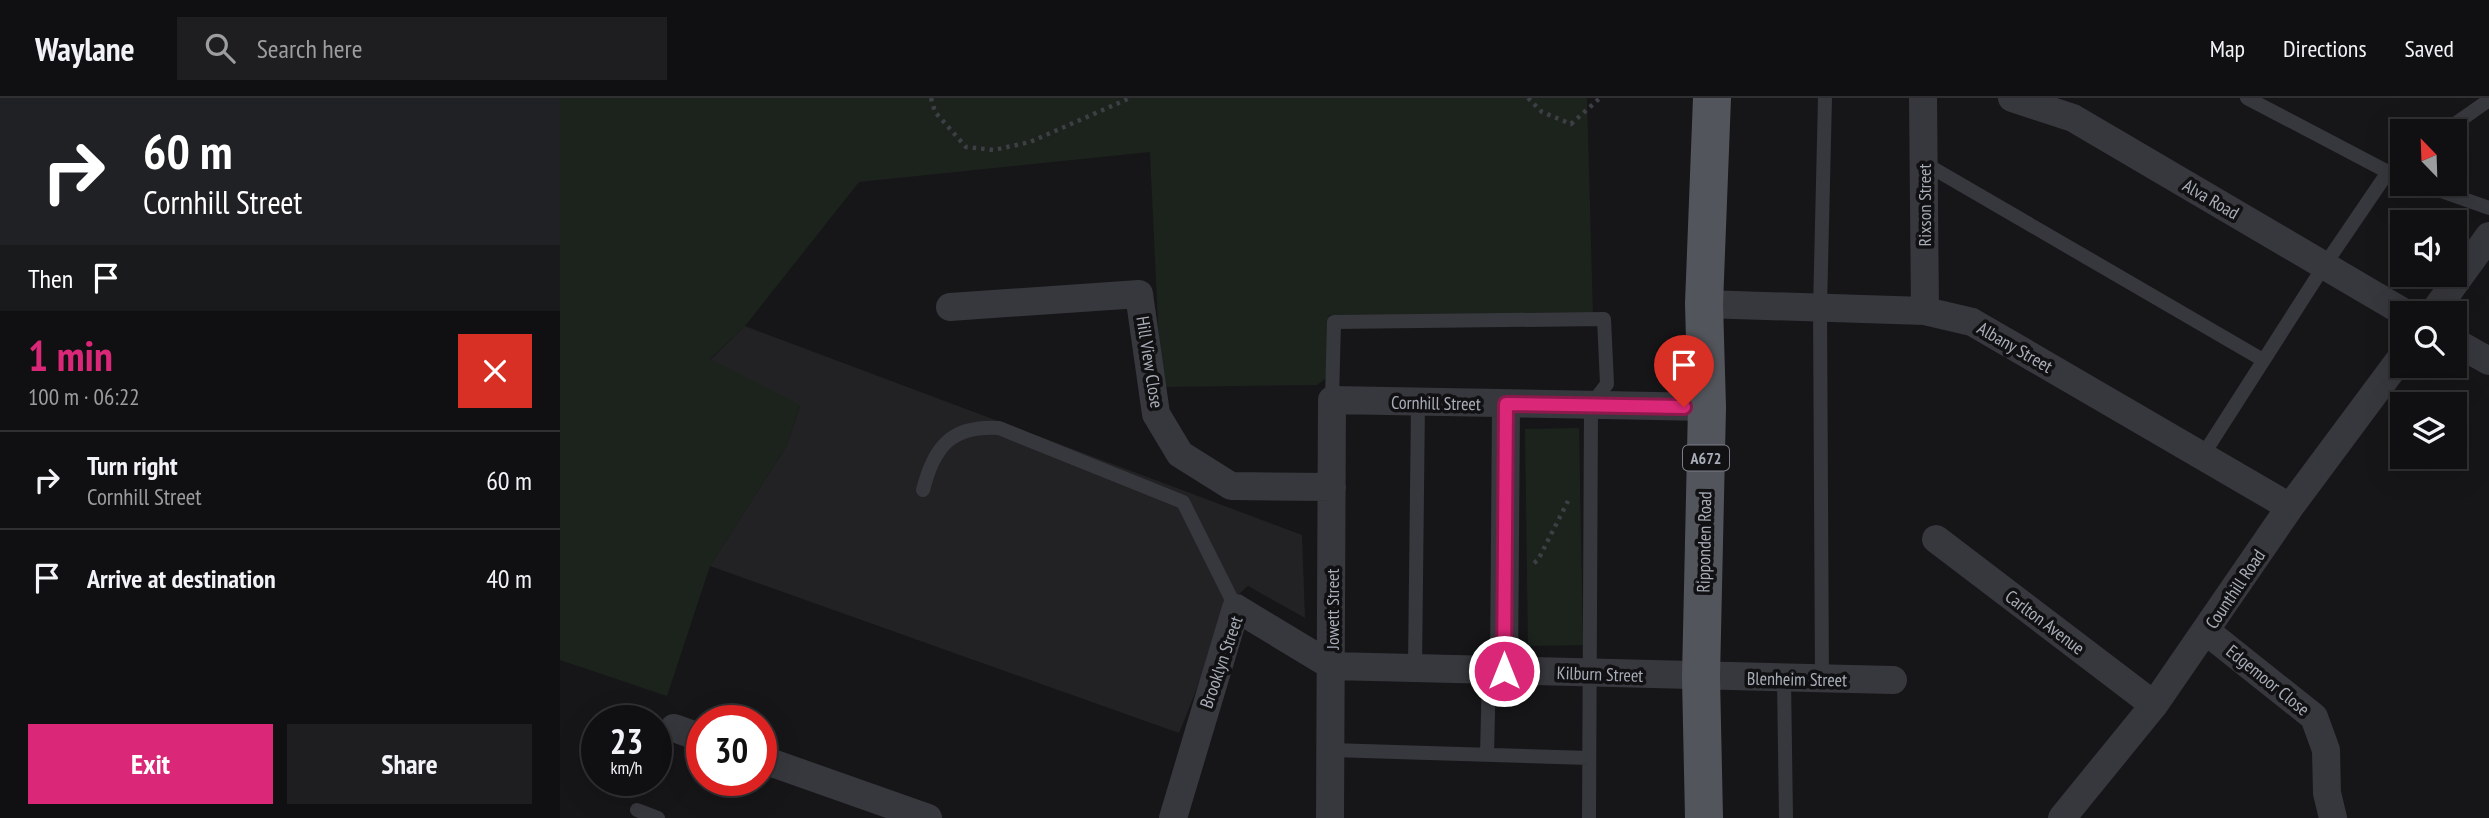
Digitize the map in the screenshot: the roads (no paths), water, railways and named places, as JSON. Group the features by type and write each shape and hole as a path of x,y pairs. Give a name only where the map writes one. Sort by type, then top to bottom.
{"main road":[{"name":"Ripponden Road","path":"1704,818 1701,677 1707,407 1704,304 1712,98"}],"street":[{"name":"Rixson Street","path":"1923,98 1925,311"},
{"name":"Alva Road","path":"2012,98 2050,104 2390,304"},
{"path":"2442,301 2489,236"},
{"name":"Hill View Close","path":"950,307 1139,294 1156,414 1180,454 1231,486 1332,488"},
{"name":"Albany Street","path":"1704,304 1925,311 1972,322 2290,507"},
{"path":"2467,349 2489,361"},
{"name":"Counthill Road","path":"2062,818 2154,705 2290,507 2390,372"},
{"name":"Cornhill Street","path":"1332,400 1707,407"},
{"name":"Jowett Street","path":"1330,818 1332,400"},
{"path":"1497,670 1505,581 1506,404"},
{"name":"Carlton Avenue","path":"1936,539 2154,705"},
{"name":"Brooklyn Street","path":"1173,818 1236,608 1332,666"},
{"name":"Edgemoor Close","path":"2206,631 2314,717 2326,750 2327,793 2333,818"},
{"name":"Kilburn Street","path":"1332,666 1701,677"},
{"name":"Blenheim Street","path":"1701,677 1893,681"},
{"path":"674,728 686,732"},
{"path":"777,765 928,818"},
{"path":"1704,818 1727,818"}],"lane":[{"path":"1822,679 1820,308 1825,98"},
{"path":"2203,455 2324,266 2388,172 2248,98"},
{"path":"2462,119 2489,100"},
{"path":"1924,163 2263,360"},
{"path":"2455,196 2489,208"},
{"path":"1332,400 1334,322 1604,319 1607,384 1591,405 1589,818"},
{"path":"1415,668 1418,402"},
{"path":"923,490 928,470 943,444 961,432 979,427 999,428 1183,502 1236,608"},
{"path":"1487,755 1497,670"},
{"path":"1784,679 1786,818"},
{"path":"1331,750 1589,758"},
{"path":"637,810 658,818"}]}
